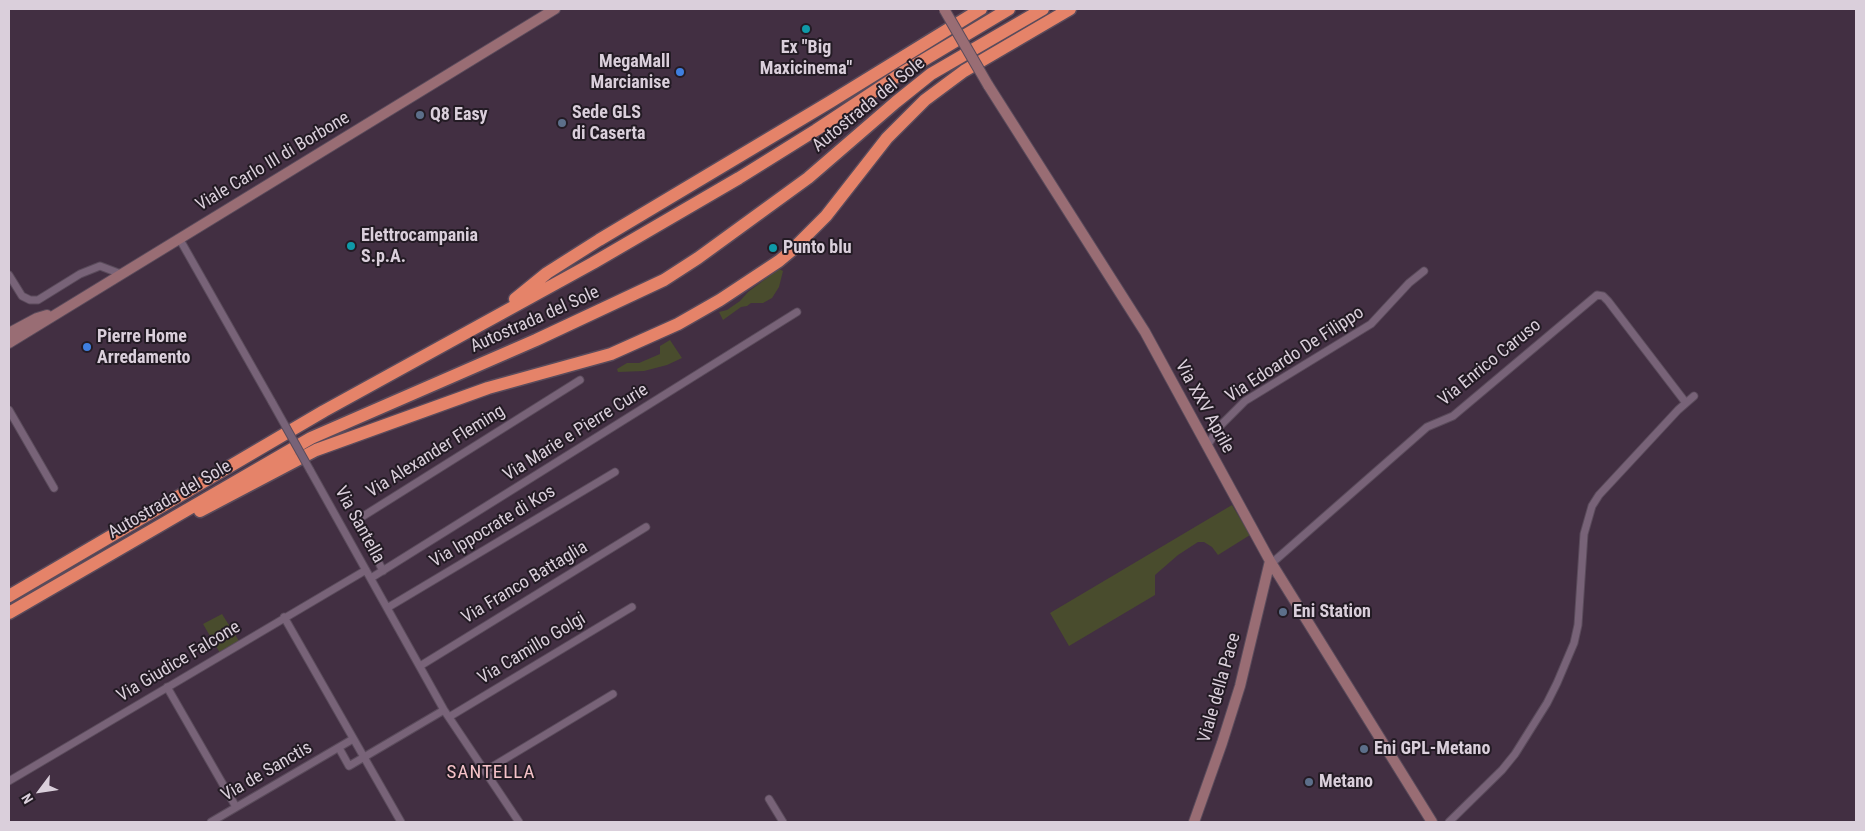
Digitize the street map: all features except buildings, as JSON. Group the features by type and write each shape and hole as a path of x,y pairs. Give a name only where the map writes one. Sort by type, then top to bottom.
{"highway":[{"path":"493,317 547,273 599,240 981,9"},
{"name":"Autostrada del Sole","path":"9,596 324,411 593,263 739,178 902,73 1009,9"},
{"name":"Autostrada del Sole","path":"9,613 311,438 536,340 664,280 698,258 808,178 931,74 1043,9"},
{"path":"156,528 219,502 316,450 488,388 611,354 678,324 720,300 791,251 826,216 887,138 925,100 964,71 1070,9"}],"street":[{"name":"Viale Carlo III di Borbone","path":"9,343 555,9"},
{"name":"Via XXV Aprile","path":"944,9 988,85 1145,332 1271,562 1432,822"},
{"name":"Via Santella","path":"179,238 446,713 519,822"},
{"path":"9,275 22,296 30,300 38,300 80,274 100,266 121,274"},
{"name":"Via Edoardo De Filippo","path":"1207,446 1220,426 1245,401 1371,324 1409,282 1424,271"},
{"name":"Via Enrico Caruso","path":"1271,562 1428,427 1452,416 1597,295 1603,296 1608,301 1686,402"},
{"path":"9,333 38,318 62,310"},
{"name":"Via Marie e Pierre Curie","path":"371,578 797,312"},
{"name":"Via Alexander Fleming","path":"383,571 357,520 580,380"},
{"path":"1449,822 1502,770 1515,754 1547,703 1557,683 1574,643 1578,625 1584,534 1592,506 1599,495 1686,402 1694,396"},
{"path":"9,410 54,488"},
{"name":"Via Ippocrate di Kos","path":"387,608 615,472"},
{"name":"Via Franco Battaglia","path":"420,666 646,527"},
{"name":"Viale della Pace","path":"1194,822 1240,686 1271,562"},
{"name":"Via Giudice Falcone","path":"9,781 366,570"},
{"name":"Via Camillo Golgi","path":"446,713 632,607"},
{"path":"284,618 401,822"},
{"path":"167,687 236,807"},
{"path":"485,771 614,694"},
{"name":"Via de Sanctis","path":"338,748 349,766 446,713"},
{"name":"Via de Sanctis","path":"211,822 353,739"},
{"path":"769,799 783,822"}],"green space":[{"path":"779,269 783,271 779,287 772,298 763,303 751,303 741,307 723,320 719,312 727,310 740,301 748,292"},
{"path":"670,340 682,358 667,365 644,371 618,372 617,369 627,363 639,363 660,354 660,346"},
{"path":"1232,505 1250,535 1218,555 1212,547 1204,542 1198,542 1178,555 1155,575 1155,595 1069,646 1050,613"},
{"path":"222,614 239,641 220,653 203,624"}],"place":[{"name":"Ex \"Big Maxicinema\"","path":"806,29"},
{"name":"MegaMall Marcianise","path":"680,72"},
{"name":"Q8 Easy","path":"420,115"},
{"name":"Sede GLS di Caserta","path":"562,123"},
{"name":"Elettrocampania S.p.A.","path":"351,246"},
{"name":"Punto blu","path":"773,248"},
{"name":"Pierre Home Arredamento","path":"87,347"},
{"name":"Eni Station","path":"1283,612"},
{"name":"Eni GPL-Metano","path":"1364,749"},
{"name":"Metano","path":"1309,782"}],"district":[{"name":"SANTELLA","path":"491,773"}]}
